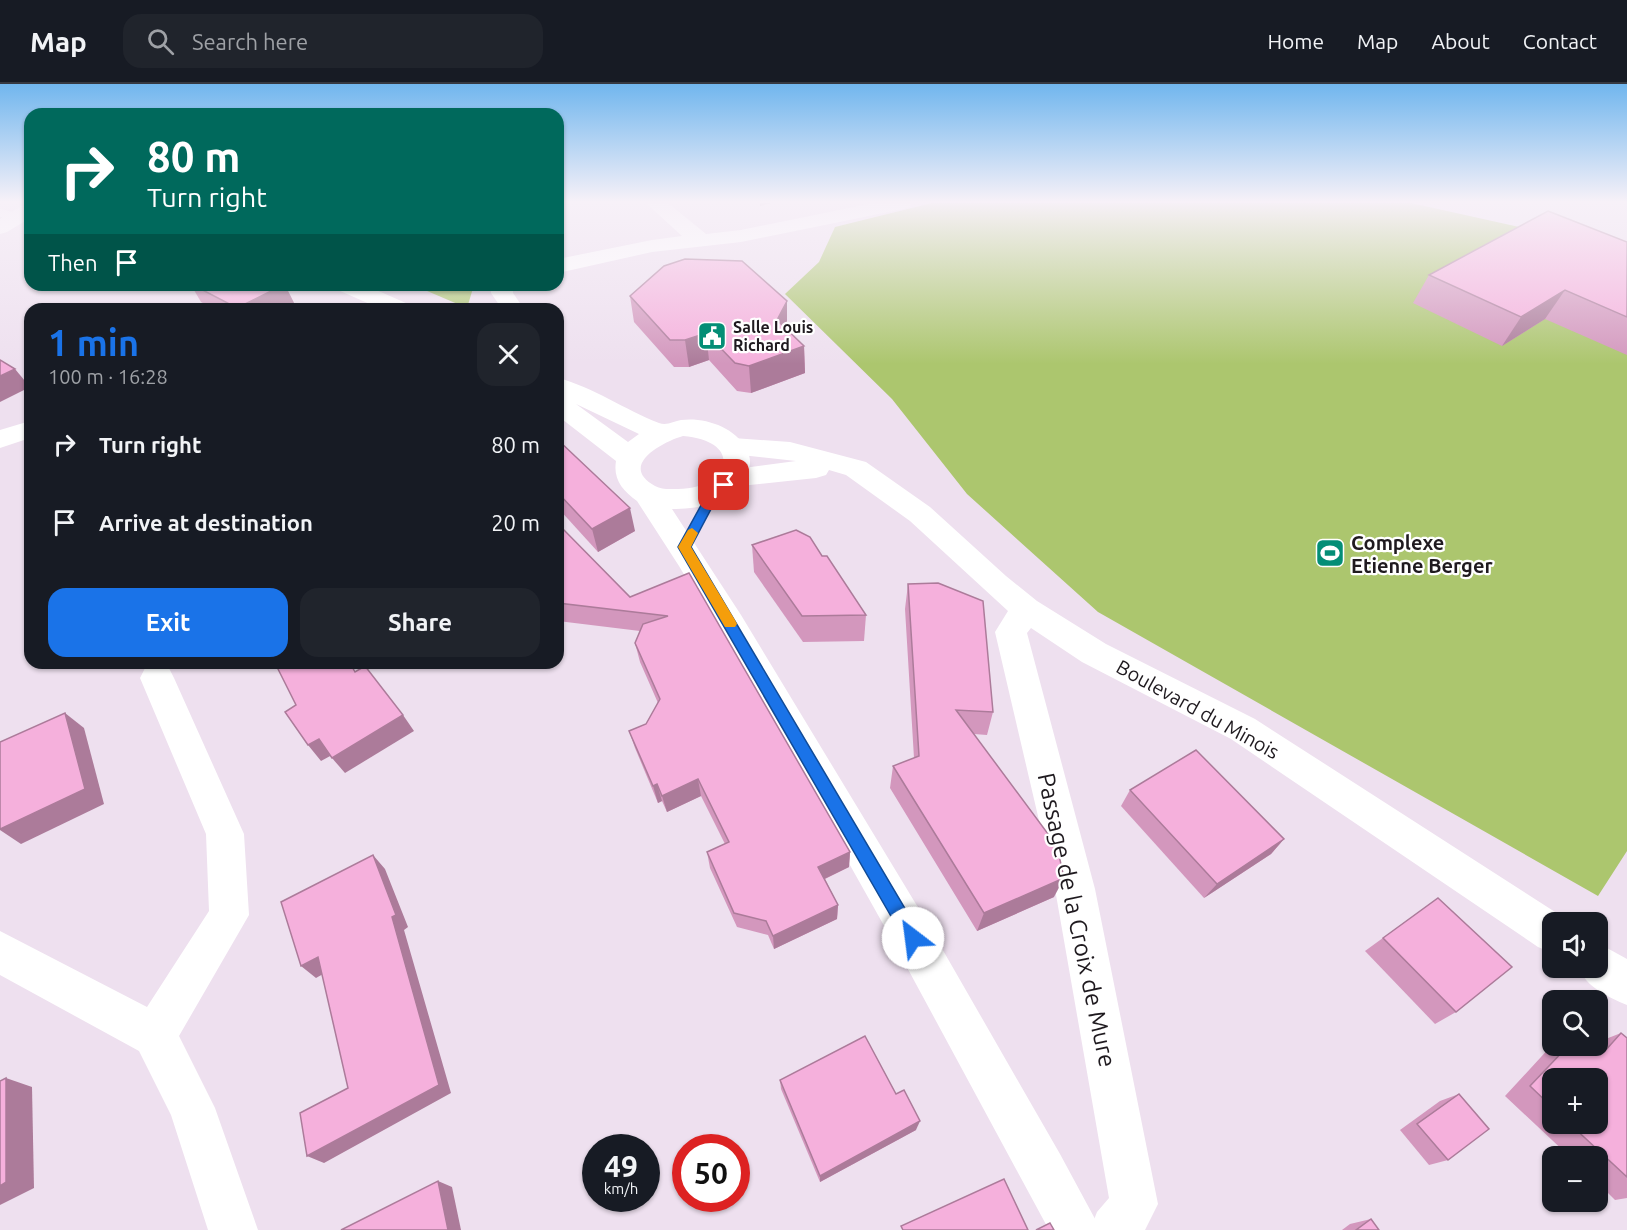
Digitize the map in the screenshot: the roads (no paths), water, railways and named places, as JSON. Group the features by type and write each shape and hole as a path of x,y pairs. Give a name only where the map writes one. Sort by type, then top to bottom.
{"street":[{"path":"564,265 603,256"},
{"path":"360,291 386,303"},
{"path":"564,389 658,433"},
{"path":"564,408 629,457"},
{"path":"684,547 723,485 737,468 737,457 733,447 725,438 713,432 682,428 658,433 642,442 629,457 627,468 629,478 636,487 662,499 698,498 723,485 785,471 856,468"},
{"path":"0,439 24,431"},
{"name":"Boulevard du Minois","path":"733,447 790,451 856,468 920,514 995,584 1026,609 1094,653 1243,729 1542,926"},
{"path":"647,494 684,547 868,859 1003,1095 1076,1230"},
{"name":"Passage de la Croix de Mure","path":"1026,609 1011,632 1075,888 1134,1204 1116,1230"},
{"path":"155,1035 229,915 225,834 157,678"},
{"path":"0,952 155,1035 192,1108 233,1230"}],"place":[{"name":"Salle Louis Richard","path":"712,336"},
{"name":"Complexe Etienne Berger","path":"1330,553"}]}
